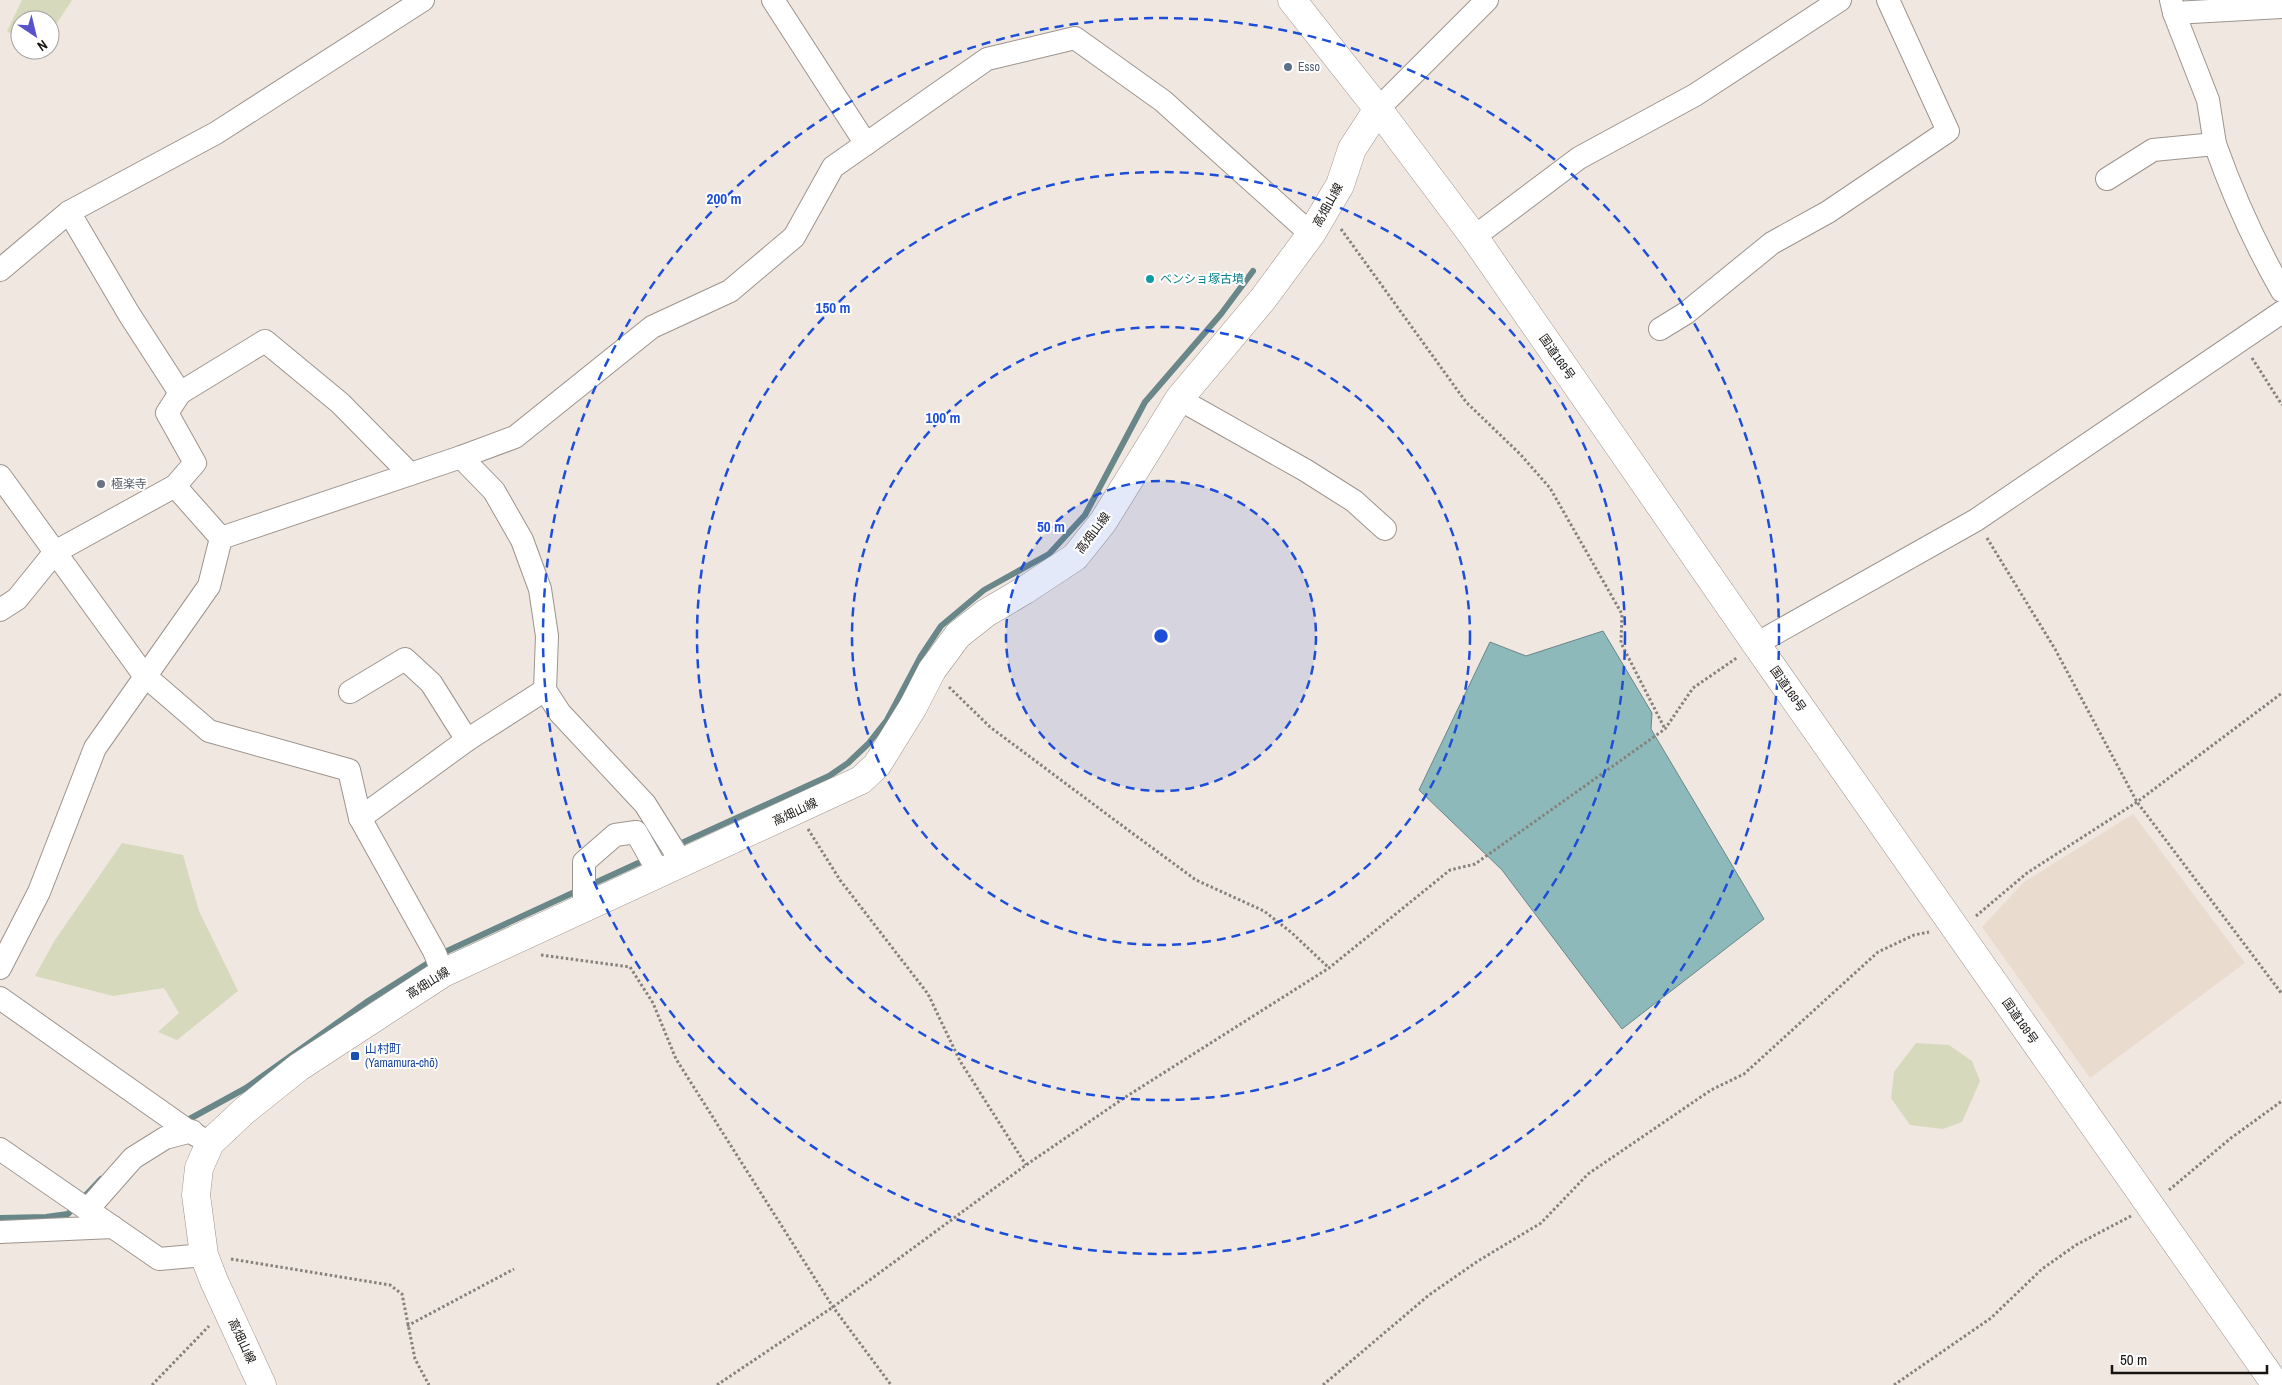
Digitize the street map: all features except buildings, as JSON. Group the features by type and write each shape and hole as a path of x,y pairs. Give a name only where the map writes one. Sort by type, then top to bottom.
{"main road":[{"name":"国道169号","path":"1292,0 1378,109 1474,237 1756,644 2276,1385"},
{"name":"高畑山線","path":"262,1385 204,1255 196,1195 199,1168 196,1134 244,1111 299,1067 439,962 519,936 797,811 861,780 877,765 914,707 932,670 958,635 986,613 1075,557 1103,522 1179,399 1263,299 1327,210 1340,185 1352,149 1378,109"}],"street":[{"path":"0,270 69,212 216,133 424,0"},
{"path":"773,0 866,144"},
{"path":"1378,109 1487,0"},
{"path":"1474,237 1579,158 1695,96 1840,0"},
{"path":"1660,329 1686,313 1772,243 1828,212 1948,131 1888,0"},
{"path":"2282,7 2172,6 2208,100 2216,144 2229,183 2262,256 2282,291"},
{"path":"221,538 461,458 516,437 652,327 730,291 794,237 833,167 987,59 1075,38 1163,101 1311,234"},
{"path":"2107,179 2153,150 2216,144"},
{"path":"69,212 129,314 180,393"},
{"path":"1756,644 1976,520 2282,312"},
{"path":"0,610 17,599 55,552 175,486 195,463 167,414 180,393 265,341 340,403 410,474"},
{"path":"1179,399 1305,470 1346,496 1385,529"},
{"path":"461,458 494,491 522,540 540,589 547,636 545,690 560,713 645,804 670,868"},
{"path":"0,476 144,676 208,731 349,770 360,818 439,962"},
{"path":"175,486 221,538"},
{"path":"0,968 39,892 95,748 209,586 221,538"},
{"path":"350,692 405,659 431,684 467,740"},
{"path":"360,818 467,740 545,690"},
{"path":"584,907 584,862 615,835 636,832 670,868"},
{"path":"0,998 196,1134"},
{"path":"80,1204 132,1158 165,1138 196,1134"},
{"path":"0,1149 159,1259 204,1255"},
{"path":"0,1232 113,1227"}],"path":[{"path":"1327,210 1466,402 1520,454 1550,488 1622,614 1621,643 1665,729"},
{"path":"2241,340 2282,405"},
{"path":"1976,520 2055,649 2136,802 2282,994"},
{"path":"717,1385 833,1307 1026,1165 1124,1098 1329,968 1450,870 1475,864 1665,729 1693,688 1756,644"},
{"path":"932,670 998,733 1196,880 1264,911 1292,933 1329,968"},
{"path":"1323,1385 1429,1295 1478,1261 1541,1223 1588,1174 1711,1090 1744,1074 1878,952 1914,935 1956,929 2026,873 2136,802 2282,693"},
{"path":"797,811 840,880 928,994 960,1061 1026,1165"},
{"path":"519,936 539,955 630,966 653,1003 676,1059 833,1307 891,1385"},
{"path":"1894,1385 1991,1318 2042,1269 2076,1244 2149,1206 2231,1138 2282,1101"},
{"path":"204,1255 390,1285 402,1294 414,1359 429,1385"},
{"path":"407,1326 514,1270"},
{"path":"152,1385 226,1307"}],"shaded area":[{"path":"2133,814 2245,963 2090,1078 1982,927 2024,882"}],"green space":[{"path":"22,0 72,0 60,19 60,10 17,10"},
{"path":"122,843 183,855 199,911 238,991 177,1040 158,1032 179,1013 164,988 113,996 35,976 55,940"},
{"path":"1916,1043 1949,1045 1972,1061 1980,1081 1962,1122 1943,1129 1910,1125 1891,1098 1894,1072"}],"water":[{"path":"1603,631 1652,713 1651,729 1764,919 1622,1029 1502,870 1419,790 1490,642 1526,656"}],"waterway":[{"path":"675,846 829,776 848,763 868,744 887,720 921,656 941,626 984,590 1049,554 1085,515 1145,402 1221,314 1253,271"},
{"path":"588,886 647,859"},
{"path":"184,1122 246,1088 368,1001 447,951 579,890"},
{"path":"0,1218 46,1217 68,1214 101,1179"}],"place":[{"name":"Esso","path":"1288,67"},
{"name":"ベンショ塚古墳","path":"1150,279"},
{"name":"極楽寺","path":"101,484"},
{"name":"山村町 (Yamamura-chō)","path":"355,1056"}]}
